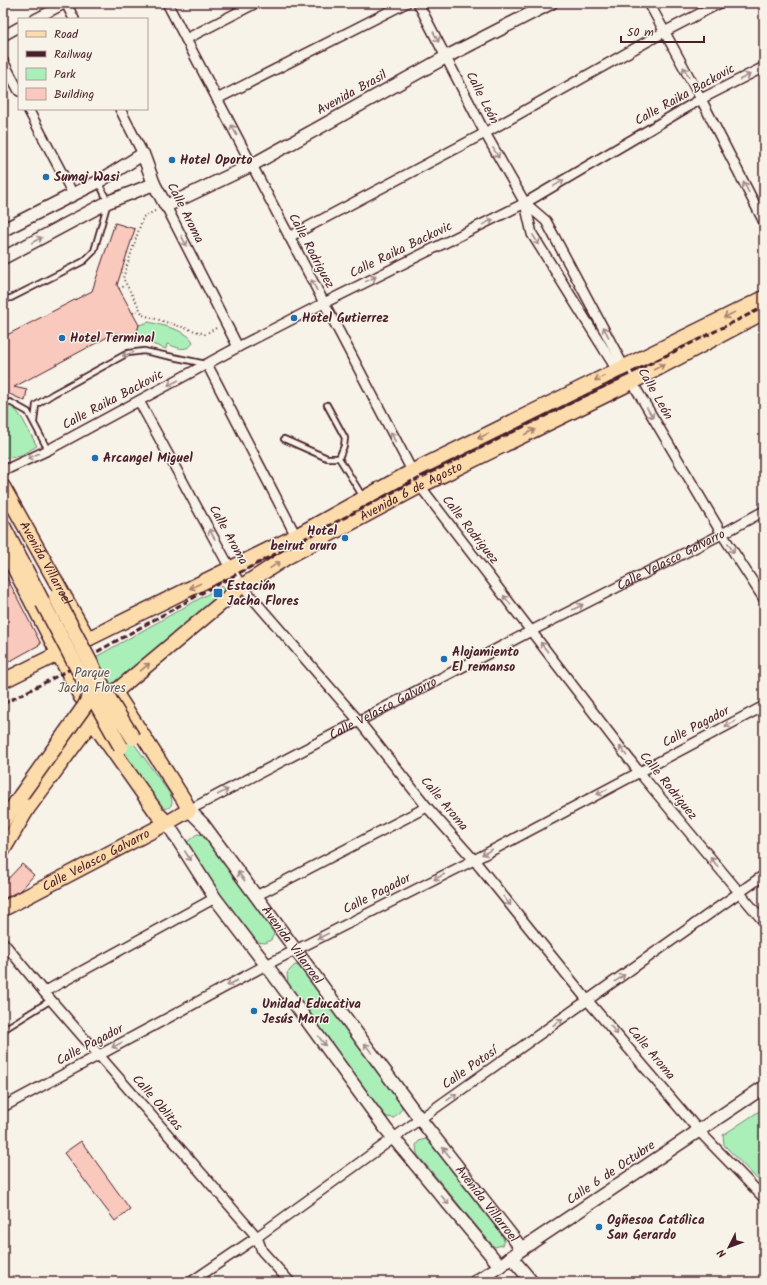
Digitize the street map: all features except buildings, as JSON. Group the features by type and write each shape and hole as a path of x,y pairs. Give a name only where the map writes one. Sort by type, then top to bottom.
{"main road":[{"name":"Avenida Brasil","path":"166,206 252,165 446,57 551,3"},
{"path":"3,230 98,182 143,154"},
{"name":"Calle Aroma","path":"143,154 154,184 166,206"},
{"path":"3,258 108,202 154,184"},
{"name":"Avenida 6 de Agosto","path":"3,681 296,536 411,472 764,298"},
{"name":"Avenida 6 de Agosto","path":"3,850 28,808 92,720 115,692 242,586 287,556 420,486 632,382 764,312"},
{"name":"Avenida Villarroel","path":"3,487 88,639"},
{"path":"3,495 91,694 121,747 164,810 167,823"},
{"path":"3,526 50,600 133,738 176,799 189,810"},
{"path":"3,546 80,697 92,708 97,709 103,707"},
{"name":"Avenida Villarroel","path":"115,692 189,810 203,824 420,1119 522,1249"},
{"path":"3,822 84,707 91,694"},
{"path":"92,720 157,813 167,823 215,898 394,1138 500,1266"},
{"name":"Calle Velasco Galvarro","path":"3,909 189,810"},
{"name":"Calle 6 de Octubre","path":"475,1282 764,1087"},
{"path":"511,1257 532,1282"}],"street":[{"path":"37,18 66,3 74,18"},
{"name":"Calle Rodriguez","path":"167,3 411,472 420,486 639,772 764,922"},
{"path":"186,39 256,3"},
{"path":"217,99 406,3"},
{"name":"Calle León","path":"418,3 485,133 525,203 532,234 620,368 632,382 722,534 764,599"},
{"path":"649,3 701,99 764,222"},
{"path":"289,237 485,133 664,32 720,3"},
{"path":"3,36 18,28"},
{"path":"3,61 18,89"},
{"name":"Calle Raika Backovic","path":"3,471 48,450 238,347 525,203 701,99 764,68"},
{"path":"29,110 73,194"},
{"path":"121,110 143,154"},
{"name":"Calle León","path":"525,203 546,220 620,368"},
{"name":"Calle Aroma","path":"166,206 238,347"},
{"path":"207,364 296,536"},
{"name":"Calle Aroma","path":"139,401 230,568 242,586 358,720 427,807 474,860 588,1001 699,1131 764,1198"},
{"name":"Calle Velasco Galvarro","path":"189,810 358,720 722,534 764,511"},
{"name":"Calle Pagador","path":"3,1107 266,965 474,860 764,706"},
{"path":"256,896 427,807"},
{"name":"Calle Potosí","path":"191,1282 257,1237 420,1119 764,875"},
{"path":"44,992 215,898"},
{"name":"Calle Oblitas","path":"3,942 44,992 257,1237 262,1251 290,1282"}],"lane":[{"path":"3,299 11,298 84,261 94,251 108,202 98,182"},
{"path":"34,422 36,405 53,394 128,353 144,351 207,364"},
{"path":"3,404 10,402 28,412 48,450"},
{"path":"327,405 345,438 344,446 339,458"},
{"path":"284,439 327,458 339,458"},
{"path":"339,458 364,498"},
{"path":"3,1030 51,1000"}],"path":[{"path":"166,206 143,217 123,278 126,285 143,315 205,334 226,323"},
{"path":"119,289 126,285"},
{"path":"133,313 140,309"}],"green space":[{"path":"149,322 181,332 187,335 193,343 184,349 167,344 166,349 135,338 139,325"},
{"path":"3,394 22,418 37,446 11,458 3,456"},
{"name":"Parque Jacha Flores","path":"222,586 228,592 111,688 69,674 87,662"},
{"path":"113,714 170,794 172,803 169,807 163,808 155,805 103,721"},
{"path":"197,834 205,835 273,926 274,934 271,940 265,943 256,942 186,847 187,842"},
{"path":"295,965 300,966 309,972 402,1104 402,1109 394,1118 387,1117 380,1110 288,984 287,973"},
{"path":"764,1108 764,1186 724,1145 723,1135"},
{"path":"425,1139 432,1141 502,1235 504,1241 502,1245 495,1247 492,1245 417,1154 416,1145 419,1141"}],"railway":[{"path":"3,704 67,671 93,654 218,584 416,480 764,307"}],"place":[{"name":"Hotel Oporto","path":"172,160"},
{"name":"Sumaj Wasi","path":"46,177"},
{"name":"Hotel Gutierrez","path":"294,318"},
{"name":"Hotel Terminal","path":"62,338"},
{"name":"Arcangel Miguel","path":"95,458"},
{"name":"Hotel beirut oruro","path":"345,538"},
{"name":"Estación Jacha Flores","path":"218,593"},
{"name":"Alojamiento El remanso","path":"444,659"},
{"name":"Unidad Educativa Jesús María","path":"254,1011"},
{"name":"Ogñesoa Católica San Gerardo","path":"599,1227"}]}
